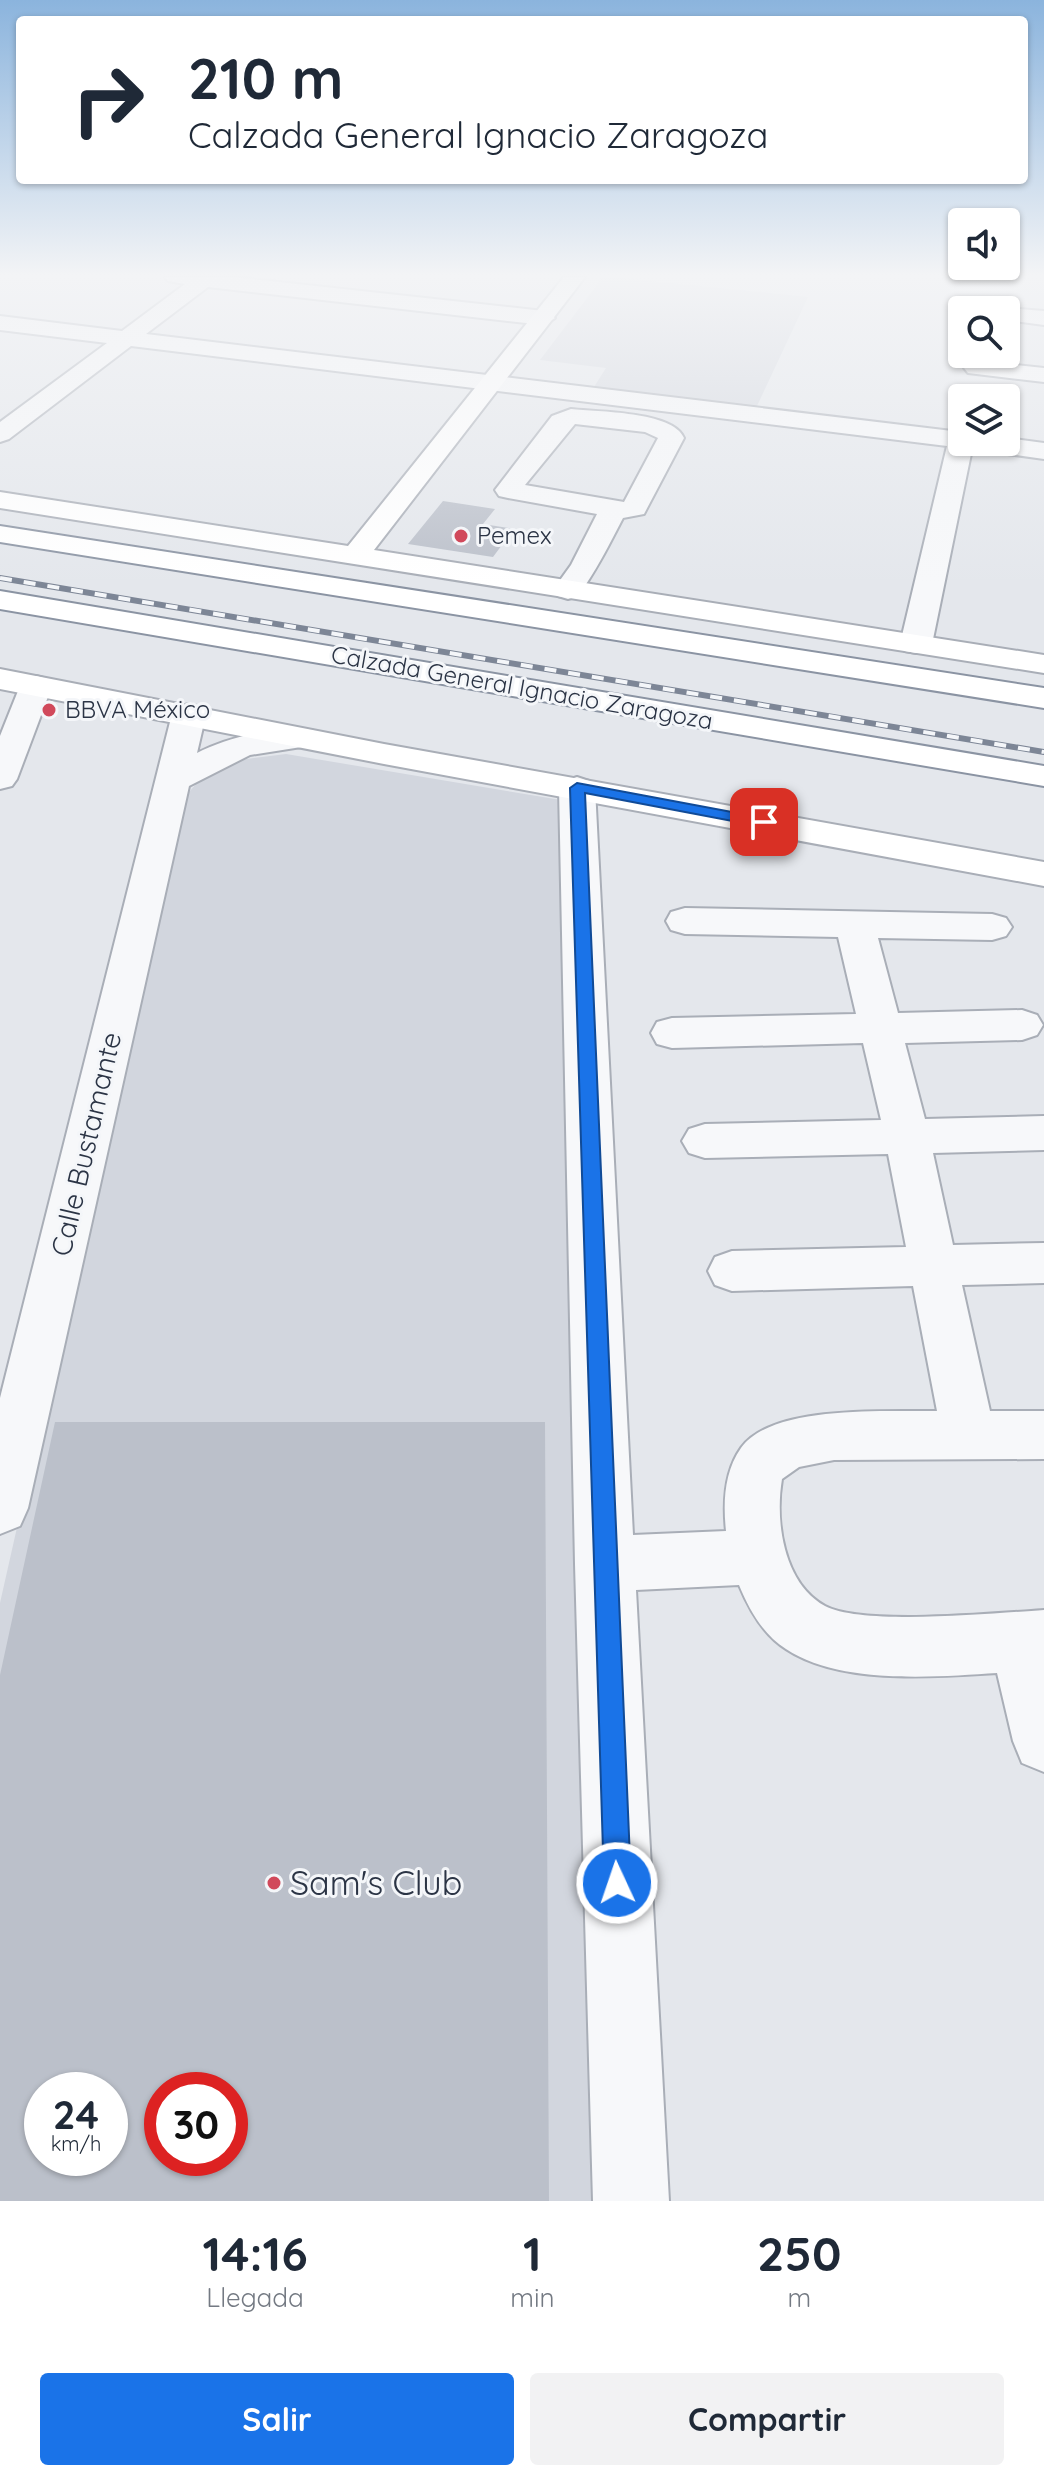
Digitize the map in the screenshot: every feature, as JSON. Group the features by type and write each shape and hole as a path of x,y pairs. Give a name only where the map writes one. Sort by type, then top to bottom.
{"main road":[{"path":"356,555 496,380"},
{"path":"0,500 1044,664"},
{"path":"0,534 1044,698"},
{"name":"Calzada General Ignacio Zaragoza","path":"0,600 1044,776"},
{"path":"0,679 302,738 1044,874"}],"street":[{"path":"0,434 73,380"},
{"path":"466,380 948,437"},
{"path":"587,416 666,430 671,438 635,507 628,510 614,508 514,492 507,488 565,418 587,416"},
{"path":"1020,447 1044,451"},
{"path":"916,644 961,456"},
{"path":"568,590 614,508"},
{"path":"0,779 36,686"},
{"name":"Calle Bustamante","path":"0,1508 189,714"},
{"path":"173,781 213,758 243,746 302,738"},
{"path":"577,788 599,1350 604,1564 631,2201"},
{"path":"685,921 992,927"},
{"path":"855,925 907,1135 968,1435"},
{"path":"672,1033 1022,1025"},
{"path":"705,1141 1044,1133"},
{"path":"732,1271 1044,1263"},
{"path":"1044,1435 834,1436 804,1441 775,1453 760,1465 754,1480 757,1557 766,1582 809,1631 844,1643 1032,1641 1044,1741"},
{"path":"604,1564 757,1557"}],"shaded area":[{"path":"599,380 769,380 756,408 594,387"},
{"path":"286,754 561,800 606,2201 0,2201 0,1603 180,803 200,779 239,760"}],"building":[{"name":"Pemex","path":"443,501 495,509 483,524 514,529 493,557 408,544"},
{"name":"Sam's Club","path":"55,1422 545,1422 549,2201 0,2201 0,1675"}],"railway":[{"path":"0,578 1044,752"}],"place":[{"name":"Pemex","path":"461,536"},
{"name":"BBVA México","path":"49,710"},
{"name":"Sam's Club","path":"274,1883"}],"route":[{"path":"617,1883 577,788 764,822"}]}
